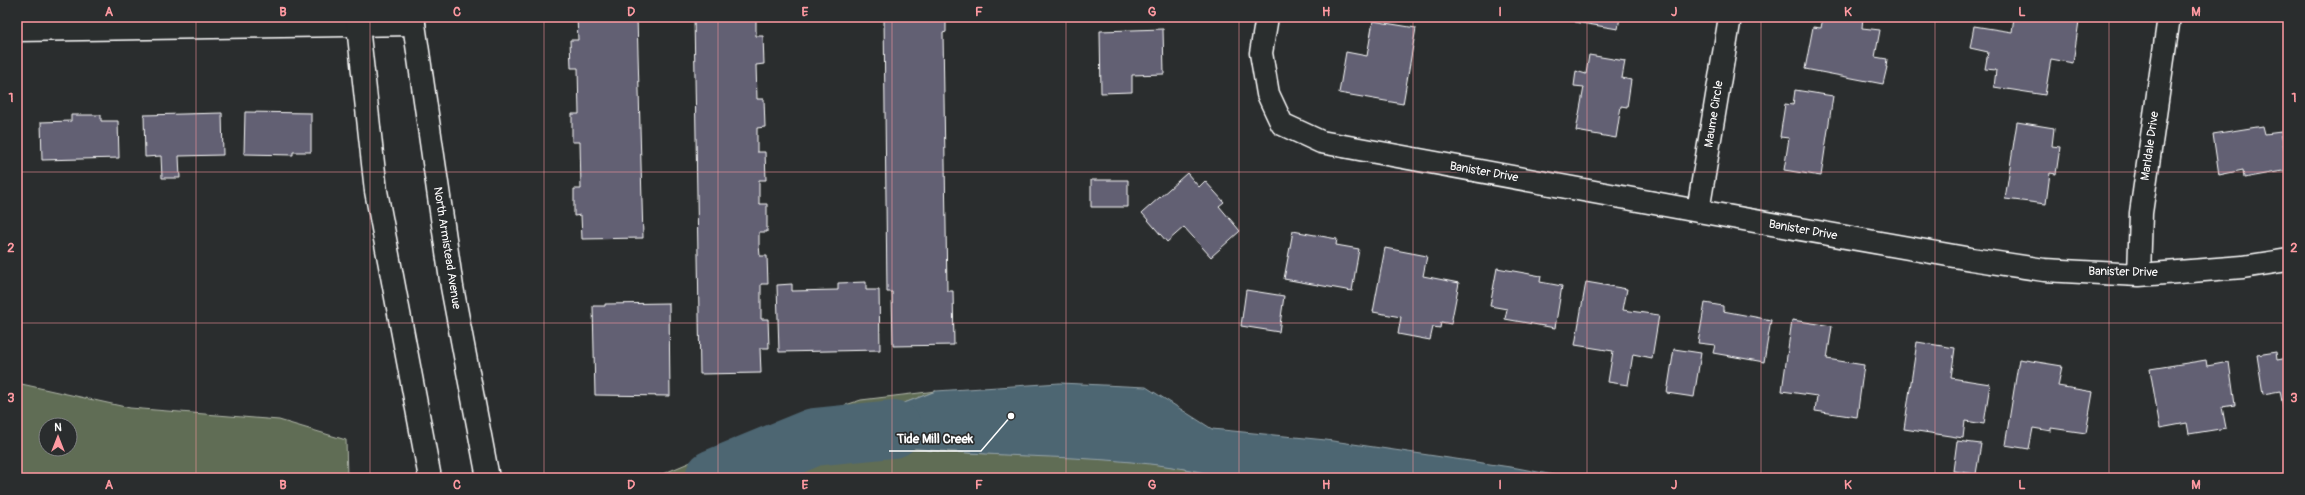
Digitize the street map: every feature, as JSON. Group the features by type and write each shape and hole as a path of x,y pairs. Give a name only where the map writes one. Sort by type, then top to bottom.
{"street":[{"name":"Banister Drive","path":"1267,17 1261,53 1268,94 1282,124 1321,142 1698,211 1971,259 2044,270 2139,275 2243,267 2288,260"},
{"name":"Maume Circle","path":"1698,211 1730,17"},
{"name":"Marldale Drive","path":"2139,275 2141,213 2169,17"},
{"path":"17,30 413,20"},
{"name":"North Armistead Avenue","path":"413,20 452,287 488,478"},
{"path":"357,21 376,190 430,478"}],"green space":[{"path":"17,383 130,408 279,420 346,440 347,478 17,478"},
{"path":"936,391 815,437 952,452 1132,461 1164,465 1226,478 653,478 762,432 861,400"}],"water":[{"path":"1060,383 1146,387 1212,429 1326,440 1517,468 1569,478 1226,478 1195,471 1131,462 950,452 814,437 936,391"}],"building":[{"path":"577,17 637,17 643,238 582,239 581,215 574,216 574,189 581,189 580,142 572,142 572,114 579,114 578,68 571,68 570,40 578,40"},
{"path":"694,17 756,17 756,36 763,36 764,64 756,65 757,99 764,99 765,127 757,128 757,152 765,152 766,180 759,180 759,204 767,204 767,232 759,232 759,245 760,256 767,256 768,284 761,284 761,319 768,319 769,348 760,348 761,373 700,374"},
{"path":"884,17 946,17 946,32 943,33 947,291 953,291 954,345 893,346 892,292 887,292"},
{"path":"1576,17 1620,17 1618,29 1575,22"},
{"path":"1823,17 1863,17 1862,28 1880,30 1875,57 1887,59 1887,67 1883,84 1805,69 1813,27 1821,28"},
{"path":"2014,17 2052,17 2079,21 2073,63 2051,59 2045,95 1994,87 1996,70 1985,69 1988,52 1970,48 1974,26 2012,32"},
{"path":"1373,21 1416,28 1403,104 1339,93 1346,52 1367,56"},
{"path":"1163,29 1164,74 1132,75 1132,92 1101,93 1100,31"},
{"path":"1589,55 1625,61 1622,78 1631,80 1627,107 1621,106 1616,138 1576,131 1584,87 1574,86 1576,71 1586,74"},
{"path":"1795,90 1833,96 1821,176 1784,170 1789,138 1780,137 1785,104 1793,105"},
{"path":"245,112 311,113 311,152 293,152 293,155 244,154"},
{"path":"222,113 223,155 179,156 180,178 162,178 161,156 145,157 144,115"},
{"path":"71,115 101,115 101,121 118,121 119,158 42,160 41,122 71,121"},
{"path":"2017,122 2054,128 2052,146 2060,147 2056,174 2050,173 2046,204 2005,199"},
{"path":"2263,126 2265,134 2281,132 2288,170 2244,178 2243,170 2219,175 2213,134"},
{"path":"1187,173 1199,187 1205,181 1224,202 1219,206 1240,231 1211,257 1184,227 1167,242 1142,213"},
{"path":"1091,180 1128,180 1128,207 1091,207"},
{"path":"1293,231 1337,239 1336,245 1359,249 1352,291 1284,279"},
{"path":"1385,248 1427,256 1423,276 1459,283 1451,324 1441,322 1440,328 1433,327 1430,340 1398,334 1401,317 1373,312"},
{"path":"1497,268 1541,276 1540,282 1562,286 1555,328 1505,319 1507,309 1490,306"},
{"path":"866,282 866,290 879,290 880,350 779,352 777,285 792,284 792,291 838,290 838,283"},
{"path":"1586,282 1627,289 1623,310 1659,315 1652,358 1633,354 1628,385 1608,382 1613,351 1575,345"},
{"path":"1246,290 1284,296 1279,332 1241,326"},
{"path":"669,303 670,396 595,395 593,306 605,306 605,304"},
{"path":"1705,303 1723,306 1723,311 1771,320 1764,362 1713,353 1715,345 1698,343"},
{"path":"1792,320 1832,326 1827,359 1864,365 1857,417 1815,411 1817,396 1782,391"},
{"path":"1917,342 1955,348 1951,378 1990,384 1984,424 1965,421 1963,438 1904,429"},
{"path":"1674,349 1701,353 1694,397 1667,393"},
{"path":"2276,352 2277,360 2288,358 2288,422 2286,422 2280,391 2263,394 2257,355"},
{"path":"2019,359 2062,366 2058,386 2093,392 2086,433 2051,428 2051,431 2033,428 2029,449 2005,445"},
{"path":"2206,360 2207,366 2229,362 2235,405 2222,407 2226,428 2189,434 2187,423 2160,428 2150,369"},
{"path":"1957,441 1981,444 1976,474 1953,471"}],"waterway":[{"path":"714,478 814,437 893,429"}],"place":[{"name":"Tide Mill Creek","path":"1011,416"}]}
